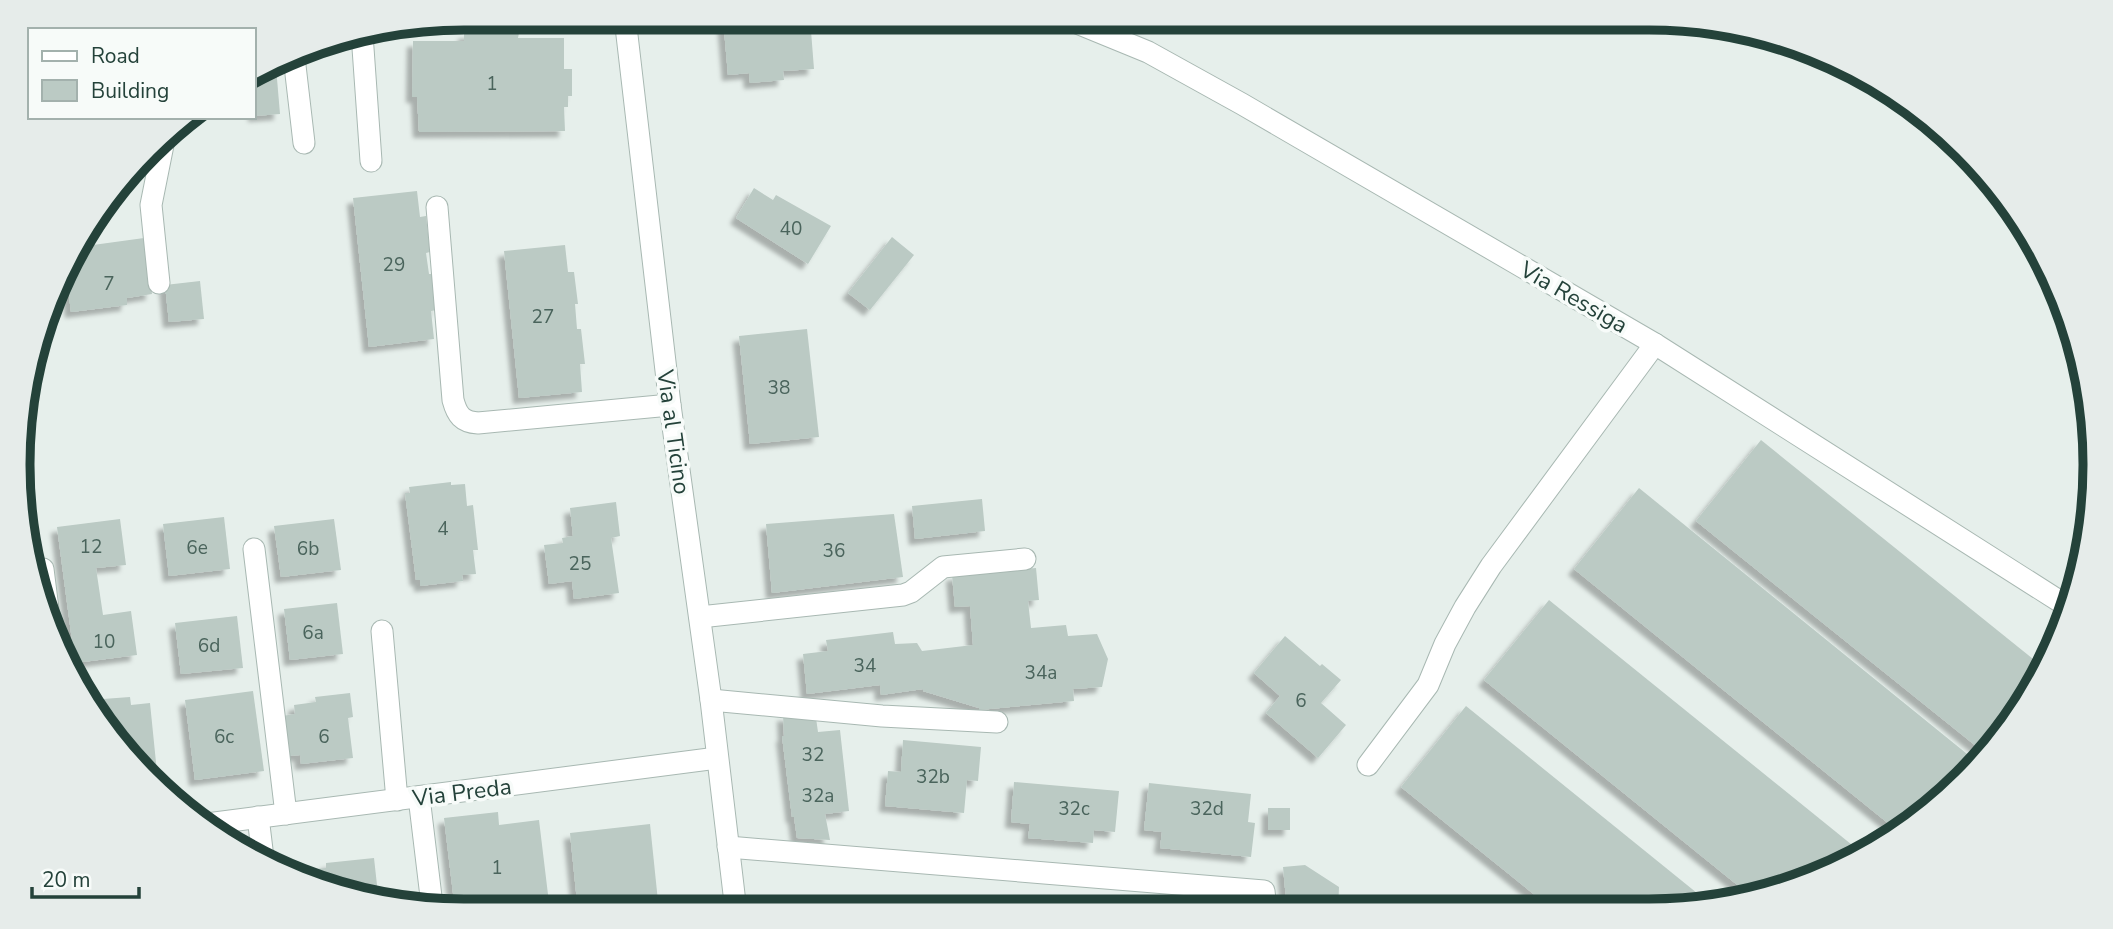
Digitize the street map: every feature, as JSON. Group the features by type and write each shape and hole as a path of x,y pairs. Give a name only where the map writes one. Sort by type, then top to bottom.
{"street":[{"name":"Via al Ticino","path":"626,30 670,405 711,700 735,899"},
{"name":"Via Ressiga","path":"1094,30 1148,52 1230,97 1655,344 2061,602"},
{"path":"363,42 371,161"},
{"path":"295,64 304,143"},
{"path":"159,283 151,205 161,153"},
{"path":"437,207 453,400 461,418 478,423 670,405"},
{"path":"1368,765 1427,685 1445,644 1491,566 1655,344"},
{"path":"254,549 286,814"},
{"path":"700,617 903,595 911,592 943,567 1025,559"},
{"path":"382,631 408,799 430,898"},
{"path":"711,700 882,716 996,722"},
{"name":"Via Preda","path":"218,822 717,758"},
{"path":"258,817 262,849"},
{"path":"729,846 1255,899"}],"building":[{"path":"724,30 811,30 814,69 783,71 784,80 750,83 749,73 728,75"},
{"path":"464,33 519,33 518,38 564,38 564,69 572,69 572,96 568,96 568,107 564,107 565,131 419,132 417,97 412,97 413,41 464,41"},
{"path":"277,73 280,114 256,116 256,83"},
{"path":"754,188 773,200 776,195 831,226 808,264 736,218"},
{"path":"417,191 420,217 426,216 430,252 426,253 429,274 433,274 437,310 431,311 434,339 369,347 353,198"},
{"path":"892,237 914,255 870,310 848,293"},
{"path":"144,238 152,294 127,298 127,305 71,312 68,287 92,240 93,245"},
{"path":"565,245 568,272 574,272 578,304 575,304 577,329 581,329 585,364 580,364 582,392 519,398 504,251"},
{"path":"200,281 204,319 169,322 165,285"},
{"path":"807,329 819,437 750,444 739,336"},
{"path":"1761,440 2036,661 2010,706 1978,747 1696,521"},
{"path":"451,482 451,485 465,484 467,506 473,505 478,550 473,550 476,574 462,575 463,581 420,586 420,580 416,580 405,493 410,493 409,487"},
{"path":"1639,488 1970,756 1935,791 1891,825 1574,569"},
{"path":"982,499 985,531 915,539 912,506"},
{"path":"616,502 620,536 611,538 619,593 574,599 572,581 549,584 544,545 563,543 562,538 573,536 570,508"},
{"path":"894,514 903,577 772,593 766,524"},
{"path":"224,517 230,569 169,576 163,524"},
{"path":"120,519 126,565 96,568 103,615 131,611 137,655 78,663 74,655 57,527"},
{"path":"334,519 341,570 281,577 274,526"},
{"path":"1036,568 1039,600 1028,601 1031,628 1066,625 1068,636 1097,634 1108,659 1102,687 1073,689 1074,701 979,710 923,689 881,695 880,685 807,694 803,654 828,651 826,640 893,632 895,644 917,643 922,651 973,645 970,606 955,607 952,575"},
{"path":"1549,600 1855,847 1815,866 1742,889 1484,680"},
{"path":"337,603 343,654 290,660 284,609"},
{"path":"237,616 243,668 181,674 175,623"},
{"path":"1285,636 1341,680 1321,703 1346,725 1318,758 1266,713 1280,696 1254,673"},
{"path":"253,691 264,771 195,780 185,700"},
{"path":"350,693 353,717 348,718 353,758 301,764 300,755 287,756 282,716 295,714 294,705 316,702 315,697"},
{"path":"130,697 131,705 150,703 157,772 120,729 104,707 103,699"},
{"path":"1466,706 1701,896 1540,899 1401,787"},
{"path":"783,715 816,718 818,732 840,730 849,811 825,814 830,840 797,838 782,736"},
{"path":"903,740 981,747 978,781 967,780 964,813 885,806 888,771 901,772"},
{"path":"1014,782 1119,791 1115,832 1094,830 1093,843 1028,838 1030,824 1011,822"},
{"path":"1149,783 1251,794 1248,822 1255,823 1251,857 1160,848 1162,832 1144,830"},
{"path":"1268,808 1290,808 1290,830 1268,830"},
{"path":"498,812 499,825 539,820 549,899 454,899 444,818"},
{"path":"650,824 658,899 577,899 570,833"},
{"path":"374,858 378,890 308,870 326,868 326,863"},
{"path":"1305,865 1339,887 1338,899 1286,899 1283,867"},
{"path":"1144,896 1171,899 1144,899"}]}
